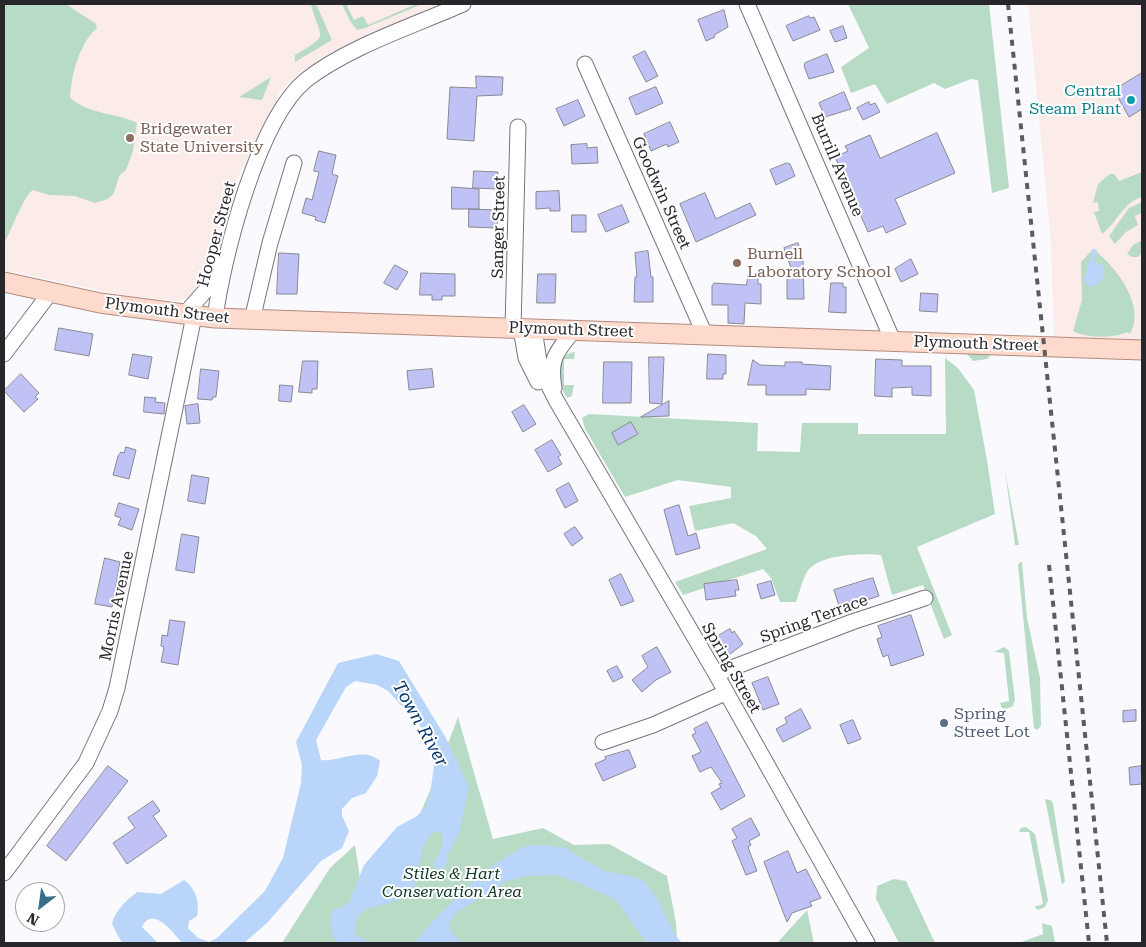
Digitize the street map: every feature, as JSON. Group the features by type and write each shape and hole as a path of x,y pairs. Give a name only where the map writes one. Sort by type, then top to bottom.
{"main road":[{"name":"Plymouth Street","path":"4,282 50,293 189,316 216,318 1142,350"}],"street":[{"name":"Hooper Street","path":"216,318 220,286 248,183 279,112 292,94 324,67 356,50 463,4"},
{"name":"Burrill Avenue","path":"747,4 813,152 893,341"},
{"name":"Goodwin Street","path":"585,64 705,335"},
{"name":"Sanger Street","path":"518,127 523,328"},
{"path":"189,316 209,285 236,195 266,140"},
{"path":"252,320 270,243 294,163"},
{"path":"4,354 50,293"},
{"name":"Morris Avenue","path":"4,874 86,763 110,711 117,688 189,316"},
{"name":"Spring Street","path":"523,328 559,406 716,674 868,943"},
{"path":"559,406 552,364 559,348 574,330"},
{"name":"Spring Terrace","path":"716,674 852,622 925,598"},
{"path":"603,742 653,725 726,693"}],"shaded area":[{"name":"Bridgewater State University","path":"4,4 449,4 349,47 302,71 280,92 234,185 205,282 191,296 180,301 126,296 4,270"},
{"path":"1028,4 1142,4 1142,343 1054,342 1051,243"}],"green space":[{"path":"4,4 66,4 96,24 97,28 81,50 72,79 70,97 85,107 137,123 133,151 126,170 119,176 114,193 108,199 95,203 75,196 49,195 33,190 21,206 4,244"},
{"path":"311,4 316,4 332,40 295,62 295,55 315,43 319,38 320,34"},
{"path":"342,4 346,4 354,20 363,16 368,25 416,4 422,4 357,30 350,21"},
{"path":"848,4 989,4 1009,188 992,193 978,80 971,79 945,89 934,83 887,104 875,84 851,93 841,67 869,48"},
{"path":"271,77 262,100 239,97"},
{"path":"1142,172 1142,197 1125,208 1102,234 1094,212 1099,211 1098,202 1093,203 1098,184 1110,174 1114,174 1119,181"},
{"path":"1142,202 1142,213 1135,216 1138,225 1126,232 1115,244 1109,236 1129,208"},
{"path":"1142,240 1142,252 1138,257 1132,257 1127,254 1133,245"},
{"path":"1094,248 1094,253 1097,252 1113,268 1132,300 1134,323 1130,334 1127,332 1115,336 1100,337 1073,331 1082,300 1081,262"},
{"path":"575,352 574,359 564,359 564,385 574,385 572,396 567,398 559,378 560,364 563,358 568,354"},
{"path":"966,353 990,353 991,355 987,359 973,361"},
{"path":"945,358 958,368 974,390 995,514 917,547 952,635 944,639 923,585 892,595 881,555 841,556 820,561 807,572 796,602 780,602 771,578 763,569 683,595 675,582 767,549 756,536 733,523 695,531 689,506 731,498 731,487 678,480 625,497 585,429 582,418 589,414 758,423 757,451 800,452 802,423 858,423 858,434 946,434"},
{"path":"1005,470 1019,545 1015,545"},
{"path":"1022,562 1027,618 1040,678 1041,726 1037,730 1034,728 1018,565"},
{"path":"1004,647 1009,651 1015,700 1013,706 1006,709 1002,708 1000,703 1009,701 1004,653 994,652"},
{"name":"Stiles & Hart Conservation Area","path":"458,717 493,839 543,828 574,845 609,844 667,876 676,923 677,943 282,943 330,868 355,845 360,878 408,842"},
{"path":"1045,799 1053,803 1065,881 1062,885"},
{"path":"1026,827 1035,834 1048,900 1045,907 1038,910 1034,907 1043,904 1029,832 1019,832 1021,828"},
{"path":"894,879 906,881 935,943 899,943 876,899 877,886"},
{"path":"807,910 814,943 777,943"},
{"path":"1042,923 1052,926 1055,943 1019,943 1043,934"}],"water":[{"path":"1090,259 1103,266 1103,277 1099,284 1089,287 1084,279"},
{"name":"Town River","path":"376,654 399,661 446,738 469,787 459,834 449,852 446,865 438,873 433,863 440,852 442,844 441,832 434,831 425,843 413,889 395,901 366,910 358,918 355,925 355,934 370,943 338,943 335,940 331,928 332,911 349,903 364,865 397,827 417,816 425,808 430,795 436,750 423,729 388,691 377,685 355,681 346,687 316,740 321,760 366,755 380,761 377,776 366,793 352,798 342,809 342,816 349,831 342,848 321,861 267,923 244,943 182,943 163,923 152,919 147,921 142,927 158,943 122,943 112,924 113,919 122,906 137,892 161,894 184,880 192,887 198,906 197,916 189,921 188,928 198,938 209,942 217,938 265,891 283,858 301,783 302,765 296,742 338,663"},
{"path":"532,845 565,848 604,871 635,877 645,882 657,898 675,935 682,943 647,943 615,899 559,875 526,876 507,881 457,912 449,923 450,931 463,943 415,943 450,903 481,875 512,853"}],"building":[{"path":"724,10 728,27 706,41 698,20"},
{"path":"809,16 810,18 814,17 820,30 793,41 786,26"},
{"path":"843,26 847,38 835,42 830,31"},
{"path":"645,51 658,76 646,82 633,57"},
{"path":"827,54 834,72 809,79 804,66 805,63"},
{"name":"Central Steam Plant","path":"1142,73 1142,109 1129,117 1114,90"},
{"path":"476,76 503,77 502,95 477,96 474,141 447,139 450,87 476,88"},
{"path":"656,87 663,103 636,115 629,98"},
{"path":"844,92 851,109 825,117 819,103"},
{"path":"578,100 585,116 564,126 556,109"},
{"path":"869,102 870,105 875,103 880,112 863,120 857,108"},
{"path":"670,122 679,142 668,147 667,144 651,151 644,134"},
{"path":"937,133 955,173 895,199 906,224 886,233 883,226 868,232 835,157 848,151 845,146 870,135 880,158"},
{"path":"587,144 587,148 597,147 598,163 572,164 571,145"},
{"path":"319,151 336,155 332,174 338,176 325,223 315,220 316,217 302,213 306,198 312,200 319,172 314,171"},
{"path":"787,163 790,164 795,176 776,185 770,170"},
{"path":"474,171 498,172 497,189 473,188"},
{"path":"452,187 479,189 479,209 452,209"},
{"path":"559,191 560,211 550,211 550,208 536,209 536,192"},
{"path":"705,193 716,219 750,203 756,215 696,242 680,204"},
{"path":"622,205 629,222 606,232 598,215"},
{"path":"469,209 498,210 497,228 469,227"},
{"path":"572,215 586,215 586,232 572,232"},
{"path":"798,243 803,258 804,299 787,299 787,271 792,271 784,248"},
{"path":"648,251 651,277 653,277 653,302 634,302 635,277 637,277 635,253"},
{"path":"279,253 299,254 297,294 277,294"},
{"path":"911,259 918,274 901,282 895,269"},
{"path":"395,265 408,272 397,290 384,283"},
{"path":"421,273 455,274 455,296 442,296 442,300 432,300 432,295 420,295"},
{"path":"538,274 556,274 555,303 537,303"},
{"path":"748,278 758,278 758,284 761,284 761,304 745,303 744,324 728,323 728,305 712,305 712,286 714,283 746,285"},
{"path":"831,283 843,283 843,287 846,287 846,313 829,312"},
{"path":"921,293 938,294 937,312 920,311"},
{"path":"59,328 93,334 89,356 55,350"},
{"path":"133,354 152,357 148,379 129,375"},
{"path":"708,354 726,355 726,374 723,374 723,379 707,379"},
{"path":"649,357 664,357 662,404 650,403"},
{"path":"876,359 902,360 902,366 931,366 931,396 912,395 912,387 892,388 892,397 875,396"},
{"path":"753,360 760,365 785,366 785,362 802,362 802,364 831,366 830,390 806,389 806,395 766,395 766,385 748,385"},
{"path":"303,361 318,361 317,389 312,389 312,393 299,392"},
{"path":"604,362 632,362 631,403 603,403"},
{"path":"201,369 219,371 216,397 213,397 212,400 198,399"},
{"path":"432,369 434,387 409,390 407,371"},
{"path":"21,374 39,393 35,397 38,399 24,412 4,391"},
{"path":"280,385 293,386 291,402 279,401"},
{"path":"145,397 156,398 155,402 165,403 164,414 144,412"},
{"path":"669,401 669,416 641,417"},
{"path":"198,404 200,423 187,424 185,406"},
{"path":"524,405 536,424 523,432 512,412"},
{"path":"631,422 638,434 618,445 612,433"},
{"path":"552,440 561,455 558,457 562,464 548,472 535,450"},
{"path":"126,447 136,450 129,479 113,475 118,456 121,452 124,453"},
{"path":"192,475 209,478 205,504 188,501"},
{"path":"569,483 578,501 565,508 556,490"},
{"path":"119,503 139,509 132,530 118,525 121,518 115,516"},
{"path":"679,505 688,536 696,533 700,548 676,555 664,510"},
{"path":"575,527 583,538 572,546 564,534"},
{"path":"182,534 199,537 194,573 176,570"},
{"path":"105,558 120,562 112,607 95,604"},
{"path":"621,574 634,601 621,606 609,580"},
{"path":"873,578 879,596 840,609 834,590"},
{"path":"737,580 739,590 735,590 736,596 706,600 704,584"},
{"path":"771,581 775,595 761,599 757,585"},
{"path":"911,615 924,655 891,666 888,655 883,657 877,639 882,637 878,626"},
{"path":"170,620 185,622 178,665 161,662 164,647 161,646 162,635 167,636"},
{"path":"730,629 732,633 734,631 743,644 729,655 726,650 724,652 718,636"},
{"path":"657,647 671,672 656,680 642,692 632,680 648,667 642,656"},
{"path":"617,666 623,677 613,682 607,671"},
{"path":"768,677 779,704 763,710 752,683"},
{"path":"801,709 811,728 783,742 776,729 787,723 785,718"},
{"path":"1136,710 1136,721 1123,722 1123,711"},
{"path":"853,720 861,739 848,744 840,725"},
{"path":"707,722 745,796 721,810 711,793 721,787 719,784 722,783 711,767 700,772 692,756 701,752 692,735 696,733 694,729"},
{"path":"629,750 636,767 603,781 595,764 606,759 605,757"},
{"path":"108,766 128,781 66,861 47,846"},
{"path":"1141,766 1142,784 1130,785 1129,768"},
{"path":"153,801 160,811 153,816 167,836 127,864 113,843 135,828 128,818"},
{"path":"751,818 760,835 749,841 751,845 748,847 757,871 746,875 732,841 737,838 732,829"},
{"path":"788,851 797,873 806,869 821,898 810,902 812,906 792,913 787,922 764,862"}],"waterway":[{"path":"1092,259 1095,251"}],"railway":[{"path":"1008,4 1107,943"},
{"path":"1049,565 1089,943"}],"place":[{"name":"Central Steam Plant","path":"1131,100"},
{"name":"Bridgewater State University","path":"130,138"},
{"name":"Burnell Laboratory School","path":"737,263"},
{"name":"Spring Street Lot","path":"944,723"}]}
